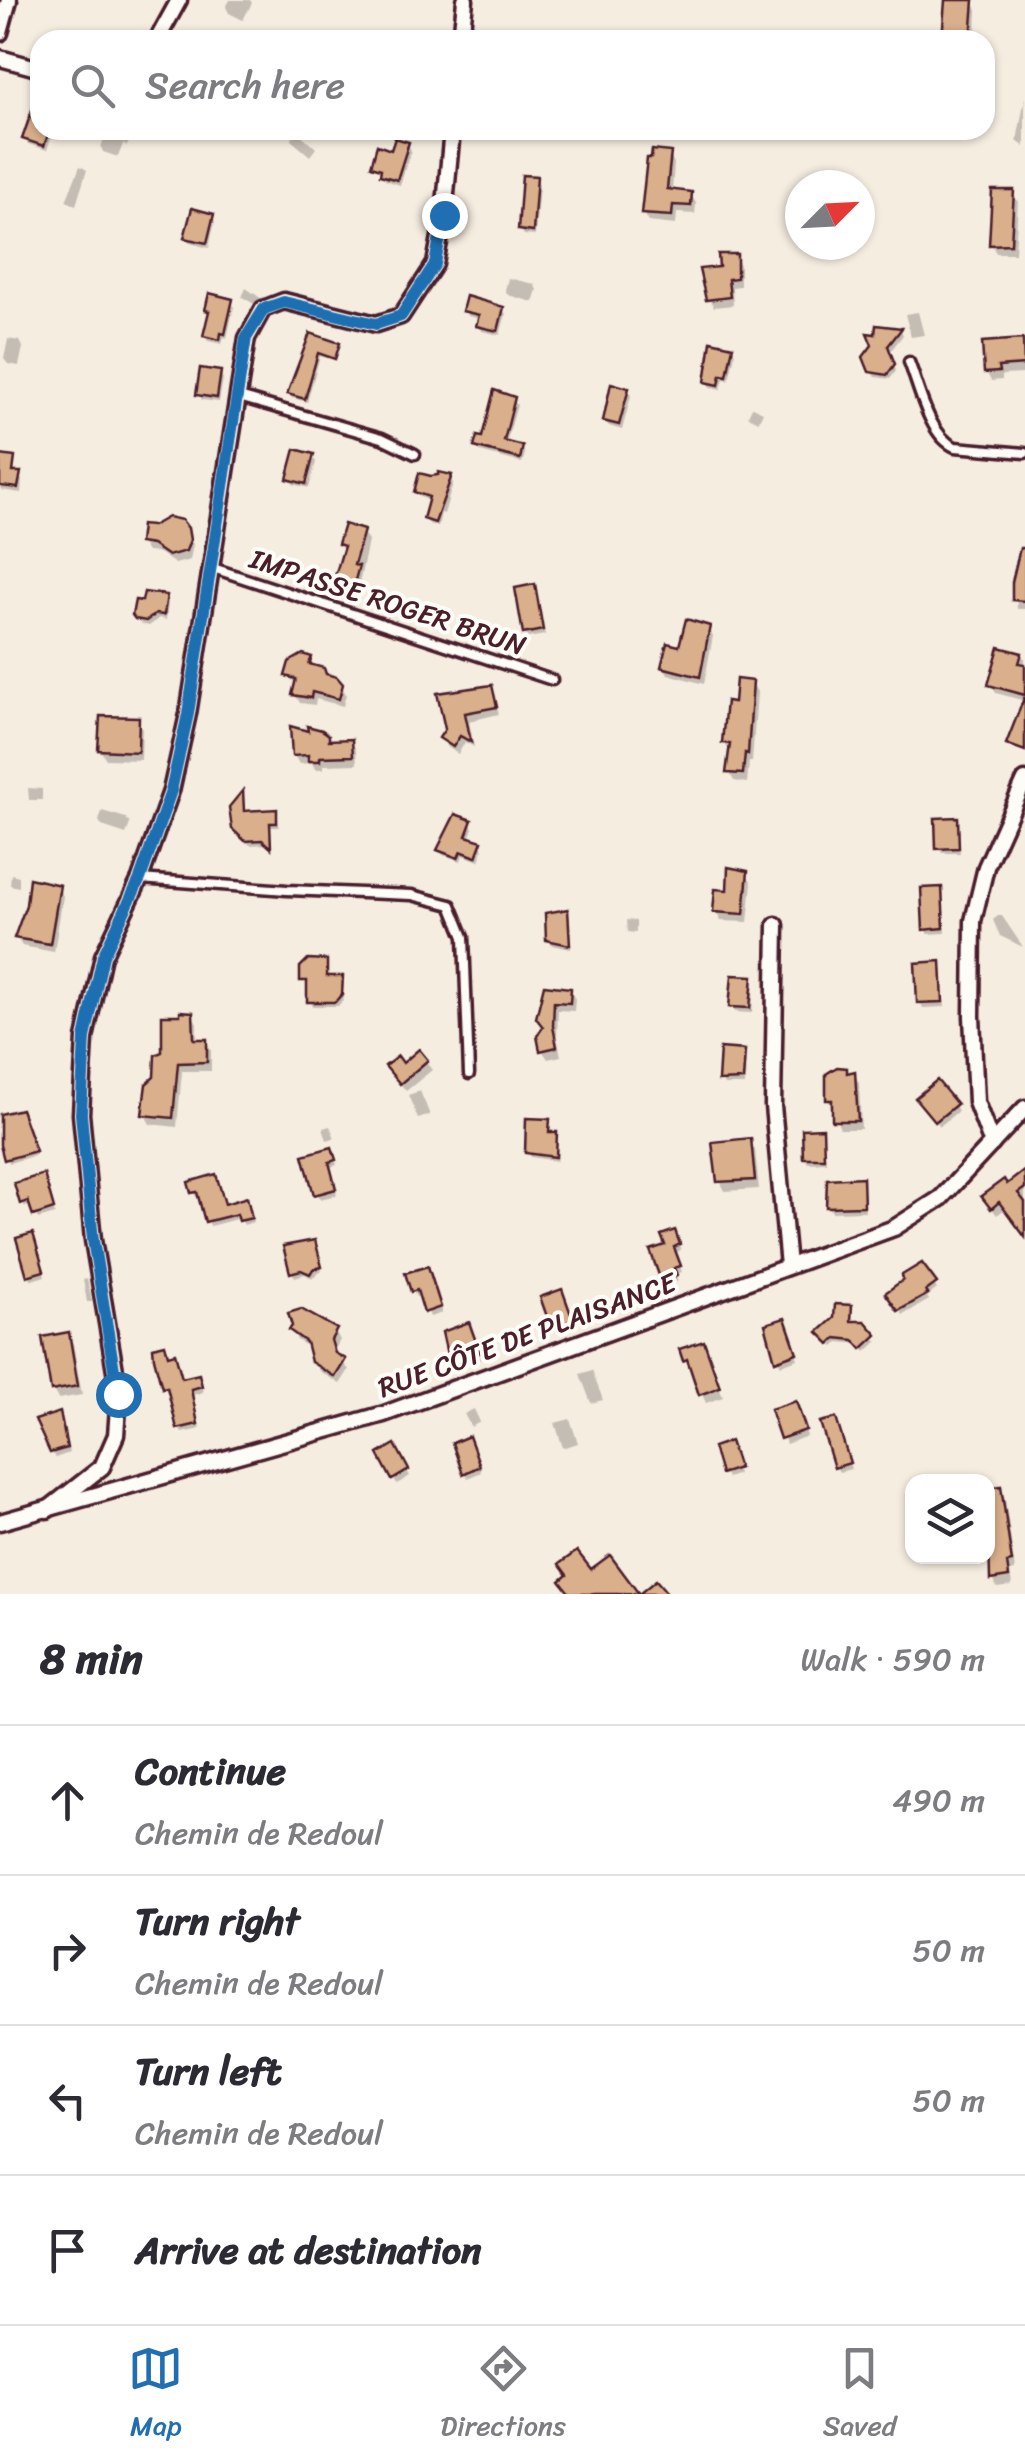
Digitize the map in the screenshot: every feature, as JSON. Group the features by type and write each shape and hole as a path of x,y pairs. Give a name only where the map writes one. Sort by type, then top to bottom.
{"street":[{"path":"0,33 9,0"},
{"path":"162,30 179,0"},
{"path":"462,30 465,0"},
{"path":"0,58 30,66"},
{"path":"47,1510 102,1467 116,1435 118,1394 93,1240 82,1094 85,1038 103,956 140,879 171,791 184,733 246,338 264,309 284,302 376,324 401,316 435,264 451,140"},
{"path":"992,1144 976,1102 973,921 986,867 1025,780"},
{"path":"776,925 773,1106 788,1266"},
{"name":"RUE CÔTE DE PLAISANCE","path":"0,1522 384,1414 894,1228 941,1198 1025,1108"}],"lane":[{"path":"908,362 945,443 1025,454"},
{"path":"237,397 382,438 415,454"},
{"name":"IMPASSE ROGER BRUN","path":"210,567 552,680"},
{"path":"140,879 412,895 451,905 464,937 469,1074"}],"building":[{"path":"945,0 974,0 972,30 943,30"},
{"path":"30,116 30,140 46,140 44,146 22,139"},
{"path":"394,140 409,142 397,180 380,175 381,169 371,166 377,145 391,150"},
{"path":"652,150 671,152 667,189 692,192 691,206 673,205 672,216 641,214 647,158 651,158"},
{"path":"522,175 537,176 533,232 518,230"},
{"path":"992,190 1014,190 1011,244 989,245"},
{"path":"192,208 214,214 207,243 184,238"},
{"path":"718,254 737,254 737,278 728,279 730,297 706,300 699,269 719,267"},
{"path":"209,293 233,299 220,340 203,336"},
{"path":"466,296 504,307 498,331 476,326 479,315 462,311"},
{"path":"876,325 902,328 888,346 895,364 887,375 869,372 863,357 872,345 867,333 875,334"},
{"path":"310,333 340,343 335,359 318,353 305,399 287,394"},
{"path":"1023,339 1024,365 998,367 999,372 984,373 982,342"},
{"path":"711,341 733,346 727,376 721,375 719,385 705,382"},
{"path":"200,368 221,371 217,398 196,395"},
{"path":"611,383 629,388 619,425 603,421"},
{"path":"494,390 515,397 504,441 523,446 520,459 474,447 477,436 482,437"},
{"path":"295,449 314,454 306,484 287,479"},
{"path":"0,455 15,457 13,472 21,472 18,488 0,486"},
{"path":"438,472 452,475 435,523 423,519 429,497 414,492 419,473 431,476"},
{"path":"168,517 182,520 190,540 186,551 168,556 152,545 139,543 141,525 152,526"},
{"path":"344,524 364,530 354,565 359,566 352,591 332,586 344,546 338,544"},
{"path":"1020,548 1025,548 1025,601 1012,600"},
{"path":"535,584 543,630 523,634 515,588"},
{"path":"144,592 167,595 164,615 156,614 146,621 135,619 135,600 142,601"},
{"path":"686,619 710,626 700,677 661,667 667,643 679,646"},
{"path":"999,647 1022,653 1019,663 1025,664 1025,695 988,685"},
{"path":"303,654 312,657 309,664 324,668 326,674 343,684 339,699 312,692 311,698 292,695 296,679 285,676 289,662"},
{"path":"736,679 753,681 743,774 726,773 730,744 722,743 726,701 734,702"},
{"path":"492,685 497,707 465,713 471,742 460,736 453,747 439,738 445,729 437,693"},
{"path":"1025,698 1025,751 1006,744"},
{"path":"100,716 139,717 138,752 98,750"},
{"path":"290,726 322,730 329,740 352,739 353,756 308,761 308,755 292,756"},
{"path":"243,790 244,811 277,809 277,823 270,823 271,848 262,840 245,841 232,829 229,807"},
{"path":"455,814 472,820 466,836 482,841 476,857 461,851 458,858 437,850"},
{"path":"958,817 959,848 936,849 935,818"},
{"path":"728,867 748,871 744,914 713,912 715,889 727,890"},
{"path":"29,878 60,885 50,944 14,938 26,905"},
{"path":"942,887 944,928 923,930 921,888"},
{"path":"568,909 570,945 546,940 545,913"},
{"path":"308,959 327,960 327,976 343,976 342,994 335,1002 307,1002 307,981 300,981 300,967"},
{"path":"941,961 943,1002 917,1003 915,963"},
{"path":"732,975 753,976 750,1008 729,1007"},
{"path":"544,985 571,988 570,1003 554,1002 557,1047 540,1051 537,1036 543,1027 536,1018"},
{"path":"180,1011 193,1012 194,1039 207,1039 207,1062 178,1063 173,1118 142,1115 146,1084 154,1077 155,1055 162,1052 162,1015 180,1015"},
{"path":"720,1048 745,1050 743,1080 718,1081"},
{"path":"419,1049 428,1060 400,1084 385,1066 398,1056 403,1063"},
{"path":"837,1067 847,1068 847,1073 855,1071 858,1121 832,1121 832,1100 826,1100 826,1074"},
{"path":"937,1080 957,1104 935,1122 915,1098"},
{"path":"21,1109 36,1151 4,1160 0,1114"},
{"path":"526,1118 550,1119 549,1132 557,1132 556,1157 525,1153"},
{"path":"823,1128 824,1158 803,1158 802,1129"},
{"path":"751,1138 755,1180 717,1182 712,1142"},
{"path":"332,1147 336,1160 329,1162 336,1189 314,1195 303,1155"},
{"path":"1025,1170 1025,1188 1018,1193 1025,1202 1025,1237 999,1202 991,1209 981,1196"},
{"path":"44,1174 54,1209 33,1216 28,1201 20,1204 14,1183"},
{"path":"216,1174 225,1204 247,1197 252,1218 239,1221 237,1214 205,1222 197,1192 191,1193 188,1182"},
{"path":"863,1177 864,1206 826,1207 827,1179"},
{"path":"675,1230 680,1244 674,1247 681,1266 674,1268 677,1275 661,1281 650,1250 665,1245 661,1235"},
{"path":"33,1233 44,1271 27,1276 16,1238"},
{"path":"315,1240 322,1267 310,1274 301,1270 290,1273 283,1246"},
{"path":"922,1263 937,1283 926,1291 928,1294 898,1311 885,1293 903,1280 902,1275"},
{"path":"428,1266 441,1307 424,1313 417,1290 411,1292 405,1273"},
{"path":"562,1289 573,1320 551,1328 540,1297"},
{"path":"835,1304 852,1305 851,1321 865,1321 877,1335 862,1349 854,1340 836,1338 830,1344 818,1332 834,1318"},
{"path":"301,1309 337,1329 331,1340 335,1353 346,1359 335,1377 311,1362 306,1342 289,1330 292,1326 288,1313"},
{"path":"785,1318 797,1353 775,1361 765,1324"},
{"path":"469,1322 480,1353 453,1363 452,1358 448,1359 442,1332"},
{"path":"69,1332 78,1386 51,1391 42,1337"},
{"path":"704,1341 720,1387 699,1395 687,1359 683,1361 679,1349"},
{"path":"165,1344 168,1355 175,1353 182,1378 199,1374 202,1386 191,1389 198,1424 177,1429 167,1387 162,1388 154,1358 153,1347"},
{"path":"796,1401 806,1430 780,1439 770,1409"},
{"path":"60,1412 67,1448 50,1453 35,1420"},
{"path":"836,1418 850,1463 834,1468 820,1422"},
{"path":"469,1436 480,1466 463,1474 452,1443"},
{"path":"730,1441 739,1468 721,1474 713,1447"},
{"path":"395,1444 409,1470 392,1480 378,1454"},
{"path":"1001,1486 1012,1562 1007,1563 1009,1577 990,1580 990,1564 995,1564 995,1487"},
{"path":"577,1551 591,1569 610,1555 639,1594 570,1594 560,1581 567,1575 559,1564"},
{"path":"656,1580 668,1594 639,1594"}],"route":[{"path":"118,1394 93,1240 81,1114 85,1038 103,956 140,879 171,791 188,714 246,338 264,309 284,302 376,324 401,316 435,264 444,215"}]}
